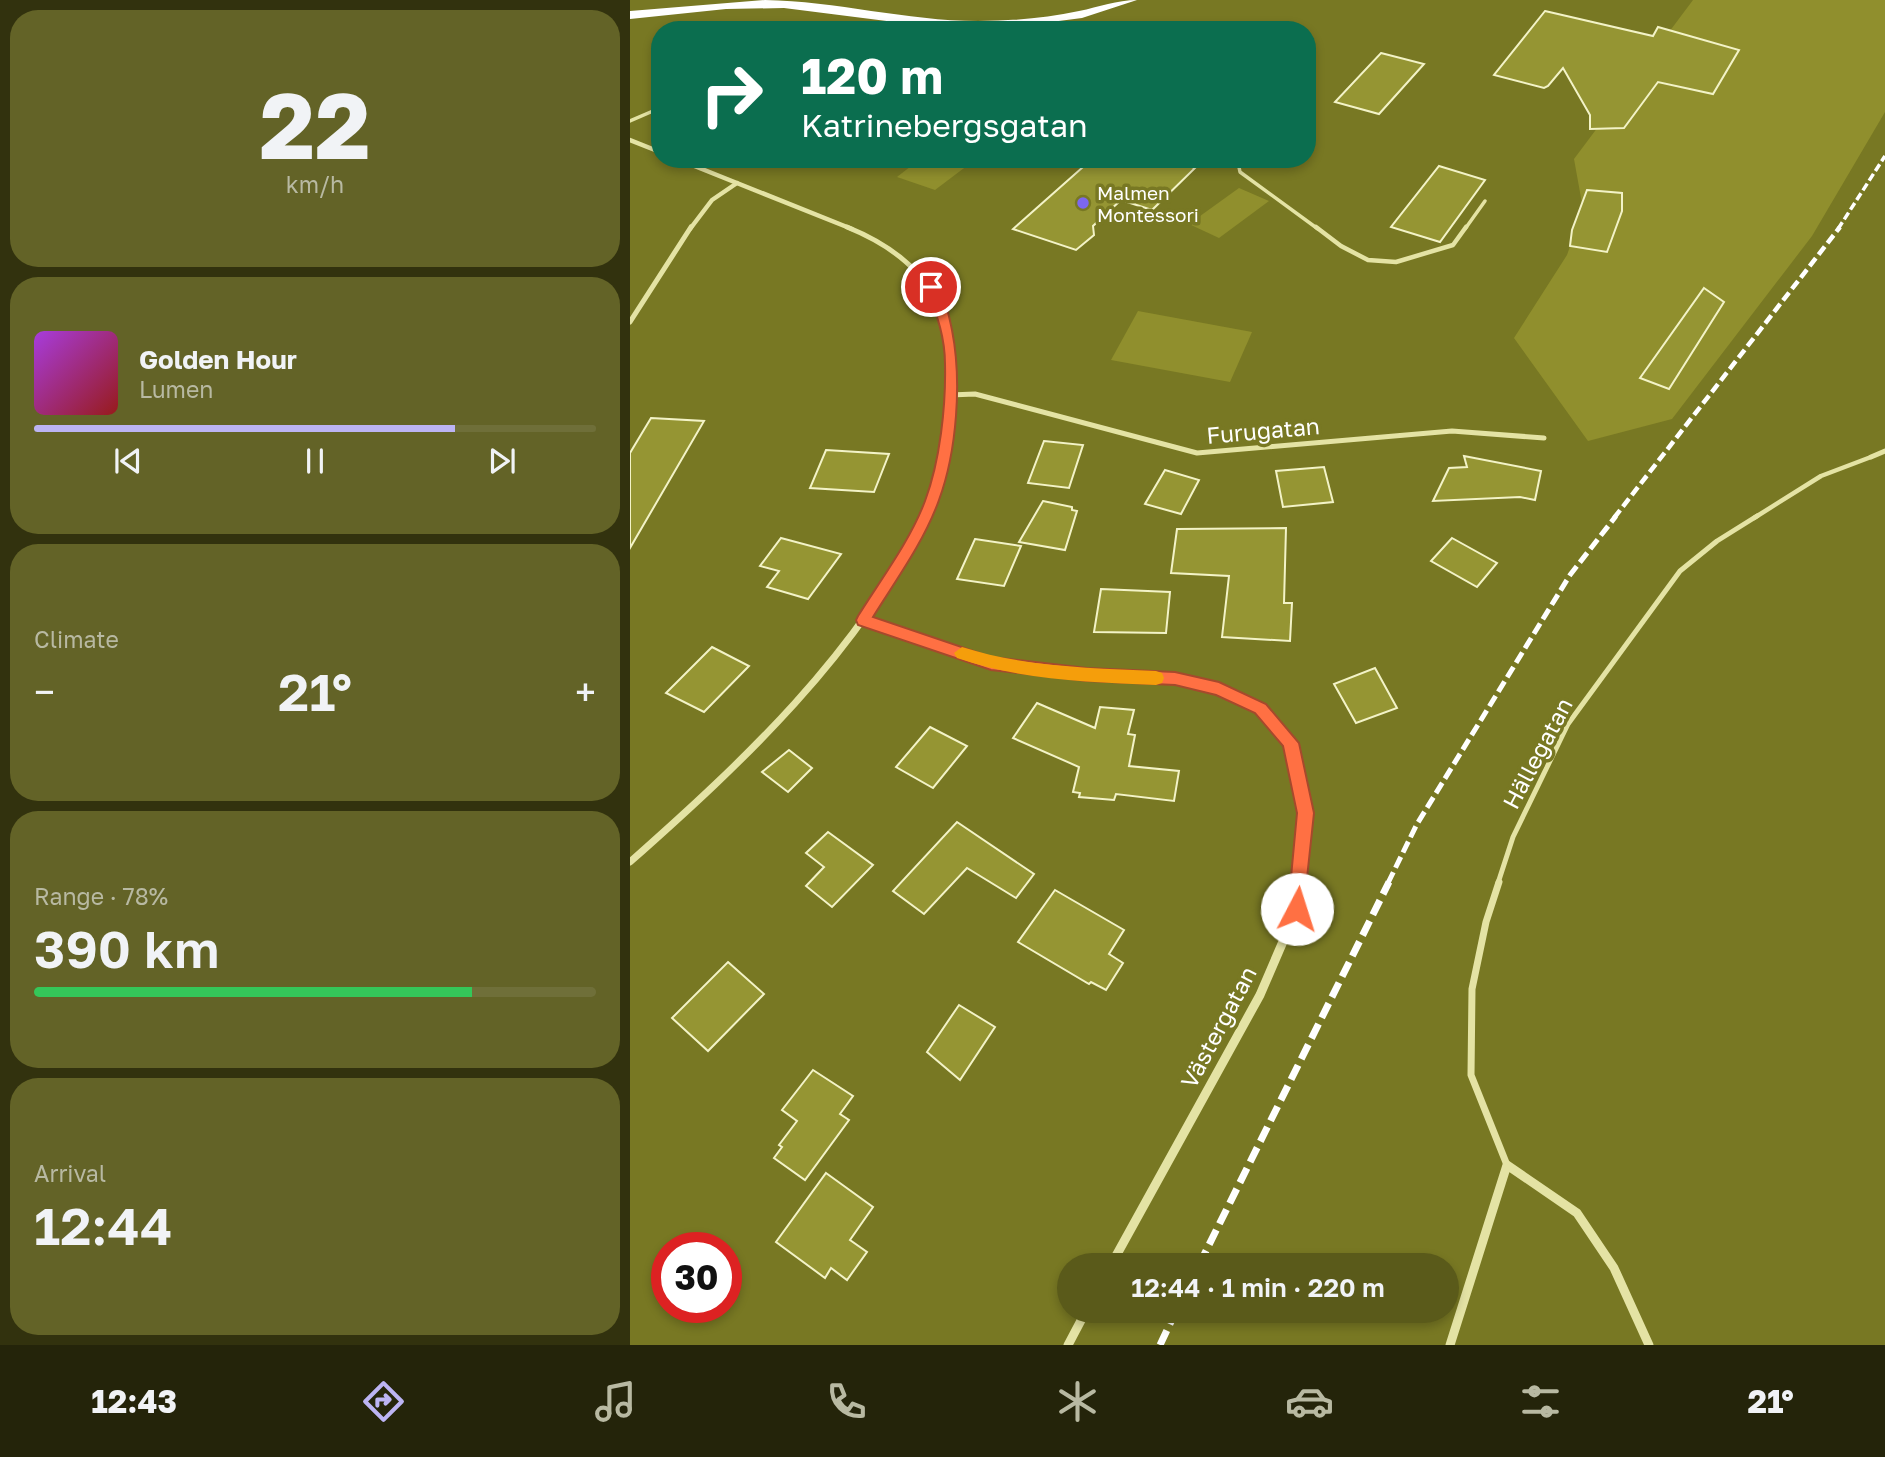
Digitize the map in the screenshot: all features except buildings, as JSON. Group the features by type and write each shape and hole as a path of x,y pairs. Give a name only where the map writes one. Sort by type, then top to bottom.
{"highway":[{"path":"1010,21 1066,16 1131,0"},
{"path":"630,15 717,5 783,4 922,21"}],"street":[{"path":"630,140 651,148"},
{"path":"630,862 771,733 824,672 864,620 919,529 932,500 944,454 950,395 952,362 942,312 931,287 902,253 879,240 700,168"},
{"path":"630,322 701,212 712,200 737,183"},
{"name":"Furugatan","path":"950,395 975,394 1197,453 1452,431 1544,438"},
{"name":"Hällegatan","path":"1871,457 1885,451"},
{"name":"Västergatan","path":"864,620 991,663 1087,675 1175,679 1219,689 1260,708 1290,743 1306,813 1297,909 1260,995 1118,1253"},
{"path":"1450,1345 1507,1165 1577,1213 1614,1268 1649,1345"},
{"path":"1068,1345 1080,1323"}],"lane":[{"path":"630,121 651,112"},
{"path":"1239,168 1240,172 1341,246 1368,260 1396,262 1453,245 1485,201"},
{"name":"Hällegatan","path":"1507,1165 1471,1075 1472,989 1486,922 1513,836 1568,724 1679,571 1717,541 1821,476 1871,457"}],"shaded area":[{"path":"1693,0 1885,0 1885,112 1812,236 1672,419 1588,441 1514,338 1567,255 1583,209 1574,159"},
{"path":"908,168 964,168 935,190 897,177"},
{"path":"1239,188 1269,201 1219,238 1189,224"},
{"path":"1138,311 1252,332 1230,382 1111,360"}],"railway":[{"path":"1838,229 1885,156"},
{"path":"1614,518 1840,227"},
{"path":"1388,883 1417,824 1570,575 1616,516"},
{"path":"1205,1253 1389,882"},
{"path":"1160,1345 1170,1323"}],"slow traffic":[{"path":"962,653 991,663 1087,675 1156,678"}],"place":[{"name":"Malmen Montessori","path":"1083,203"}],"route":[{"path":"931,287 942,312 952,362 944,454 932,500 919,529 864,620 991,663 1087,675 1175,679 1219,689 1260,708 1290,743 1306,813 1297,909"}]}
